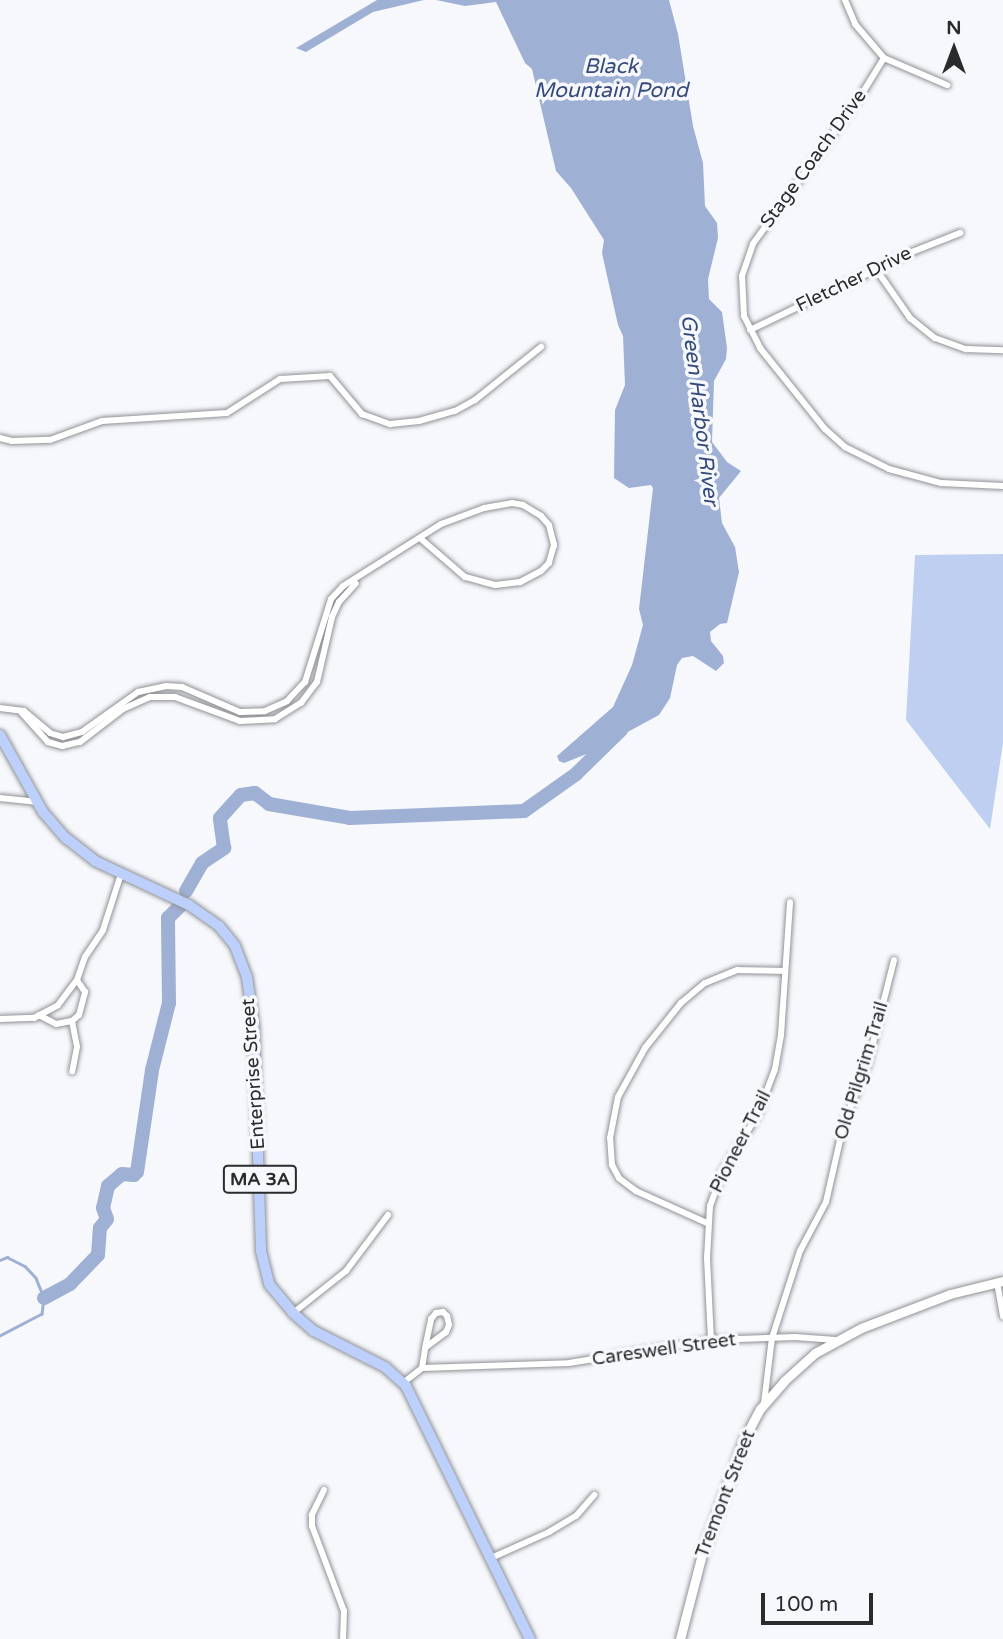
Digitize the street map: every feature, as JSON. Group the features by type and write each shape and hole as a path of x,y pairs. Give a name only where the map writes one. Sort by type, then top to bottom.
{"main road":[{"name":"Enterprise Street","path":"0,735 36,802 59,831 85,855 176,898 206,916 230,939 243,963 250,996 257,1063 261,1251 269,1284 293,1313 314,1331 375,1361 403,1383 422,1413 530,1639"},
{"name":"Careswell Street","path":"836,1340 940,1298 1000,1282"},
{"name":"Tremont Street","path":"680,1639 713,1522 744,1439 764,1405 799,1365 836,1340"}],"street":[{"path":"845,0 855,24 884,58 947,85"},
{"name":"Stage Coach Drive","path":"750,330 741,289 748,255 884,58"},
{"name":"Fletcher Drive","path":"750,330 876,269 960,233"},
{"path":"876,269 910,318 935,338 966,349 1003,350"},
{"path":"750,330 760,348 818,420 845,447 889,469 927,480 955,485 1003,486"},
{"path":"0,438 12,441 50,440 102,421 227,413 280,379 330,376 362,414 390,424 419,421 455,411 475,400 541,347"},
{"path":"0,708 15,709 32,715 50,733 57,736 71,736 139,700 165,695 240,721 265,721 297,706 317,682 339,602 350,587 440,524 463,514 512,503 523,505 541,516 549,525 554,545 549,563 541,571 520,582 495,586 465,577 421,538"},
{"path":"15,709 24,714 41,735 54,744 71,745 91,736 104,719 138,692 166,686 188,690 223,706 247,712 265,711 291,698 310,674 322,621 331,599 343,586 380,565"},
{"path":"322,621 331,626"},
{"path":"165,695 166,686"},
{"path":"291,698 297,706"},
{"path":"219,715 223,706"},
{"path":"86,729 91,736"},
{"path":"0,798 36,802"},
{"path":"0,1019 16,1020 39,1015 58,1005 77,980 85,957 108,920 121,874"},
{"name":"Pioneer Trail","path":"711,1340 707,1223 712,1198 723,1171 768,1091 781,1035 790,902"},
{"name":"Old Pilgrim Trail","path":"764,1405 772,1338 800,1251 826,1202 844,1124 868,1062 894,960"},
{"path":"707,1223 645,1196 619,1178 610,1156 612,1117 618,1097 629,1072 645,1048 681,1003 705,983 738,970 785,971"},
{"path":"39,1015 56,1024 72,1021 82,1010 85,998 85,992 77,980"},
{"path":"72,1021 77,1047 72,1072"},
{"path":"293,1313 346,1271 388,1215"},
{"path":"1000,1282 1003,1316"},
{"path":"403,1383 422,1368 425,1348 430,1320 436,1313 443,1312 449,1325 446,1332 425,1348"},
{"name":"Careswell Street","path":"422,1368 580,1362 711,1340 836,1340"},
{"path":"324,1490 312,1515 312,1526 344,1611 344,1639"},
{"path":"491,1558 550,1532 576,1516 594,1495"}],"shaded area":[{"path":"1003,554 1003,743 990,829 906,720 915,555"}],"water":[{"path":"377,0 424,0 373,12 306,52 296,48"},
{"name":"Black Mountain Pond","path":"436,0 669,0 678,34 693,126 703,163 705,206 717,223 718,238 708,279 709,299 722,312 727,348 726,359 714,381 712,442 727,462 741,471 719,498 722,523 735,547 739,572 727,623 720,624 710,632 711,641 723,656 724,663 716,671 693,656 682,658 677,665 670,698 659,715 589,753 564,763 559,761 557,756 613,707 632,665 643,625 639,609 653,488 651,485 629,488 614,478 615,410 625,385 623,336 618,325 602,253 604,240 571,188 556,171 532,69 525,63 496,2 465,6"}],"waterway":[{"name":"Green Harbor River","path":"186,891 202,863 224,848 220,818 241,795 255,793 269,804 350,818 524,811 576,774 621,730"},
{"name":"Green Harbor River","path":"44,1298 70,1284 98,1255 100,1228 107,1219 103,1208 108,1186 122,1174 134,1175 137,1172 152,1070 169,1003 168,918 181,905"},
{"name":"Green Harbor River","path":"0,1260 7,1257 25,1266 36,1278 44,1298 42,1314 0,1336"}]}
